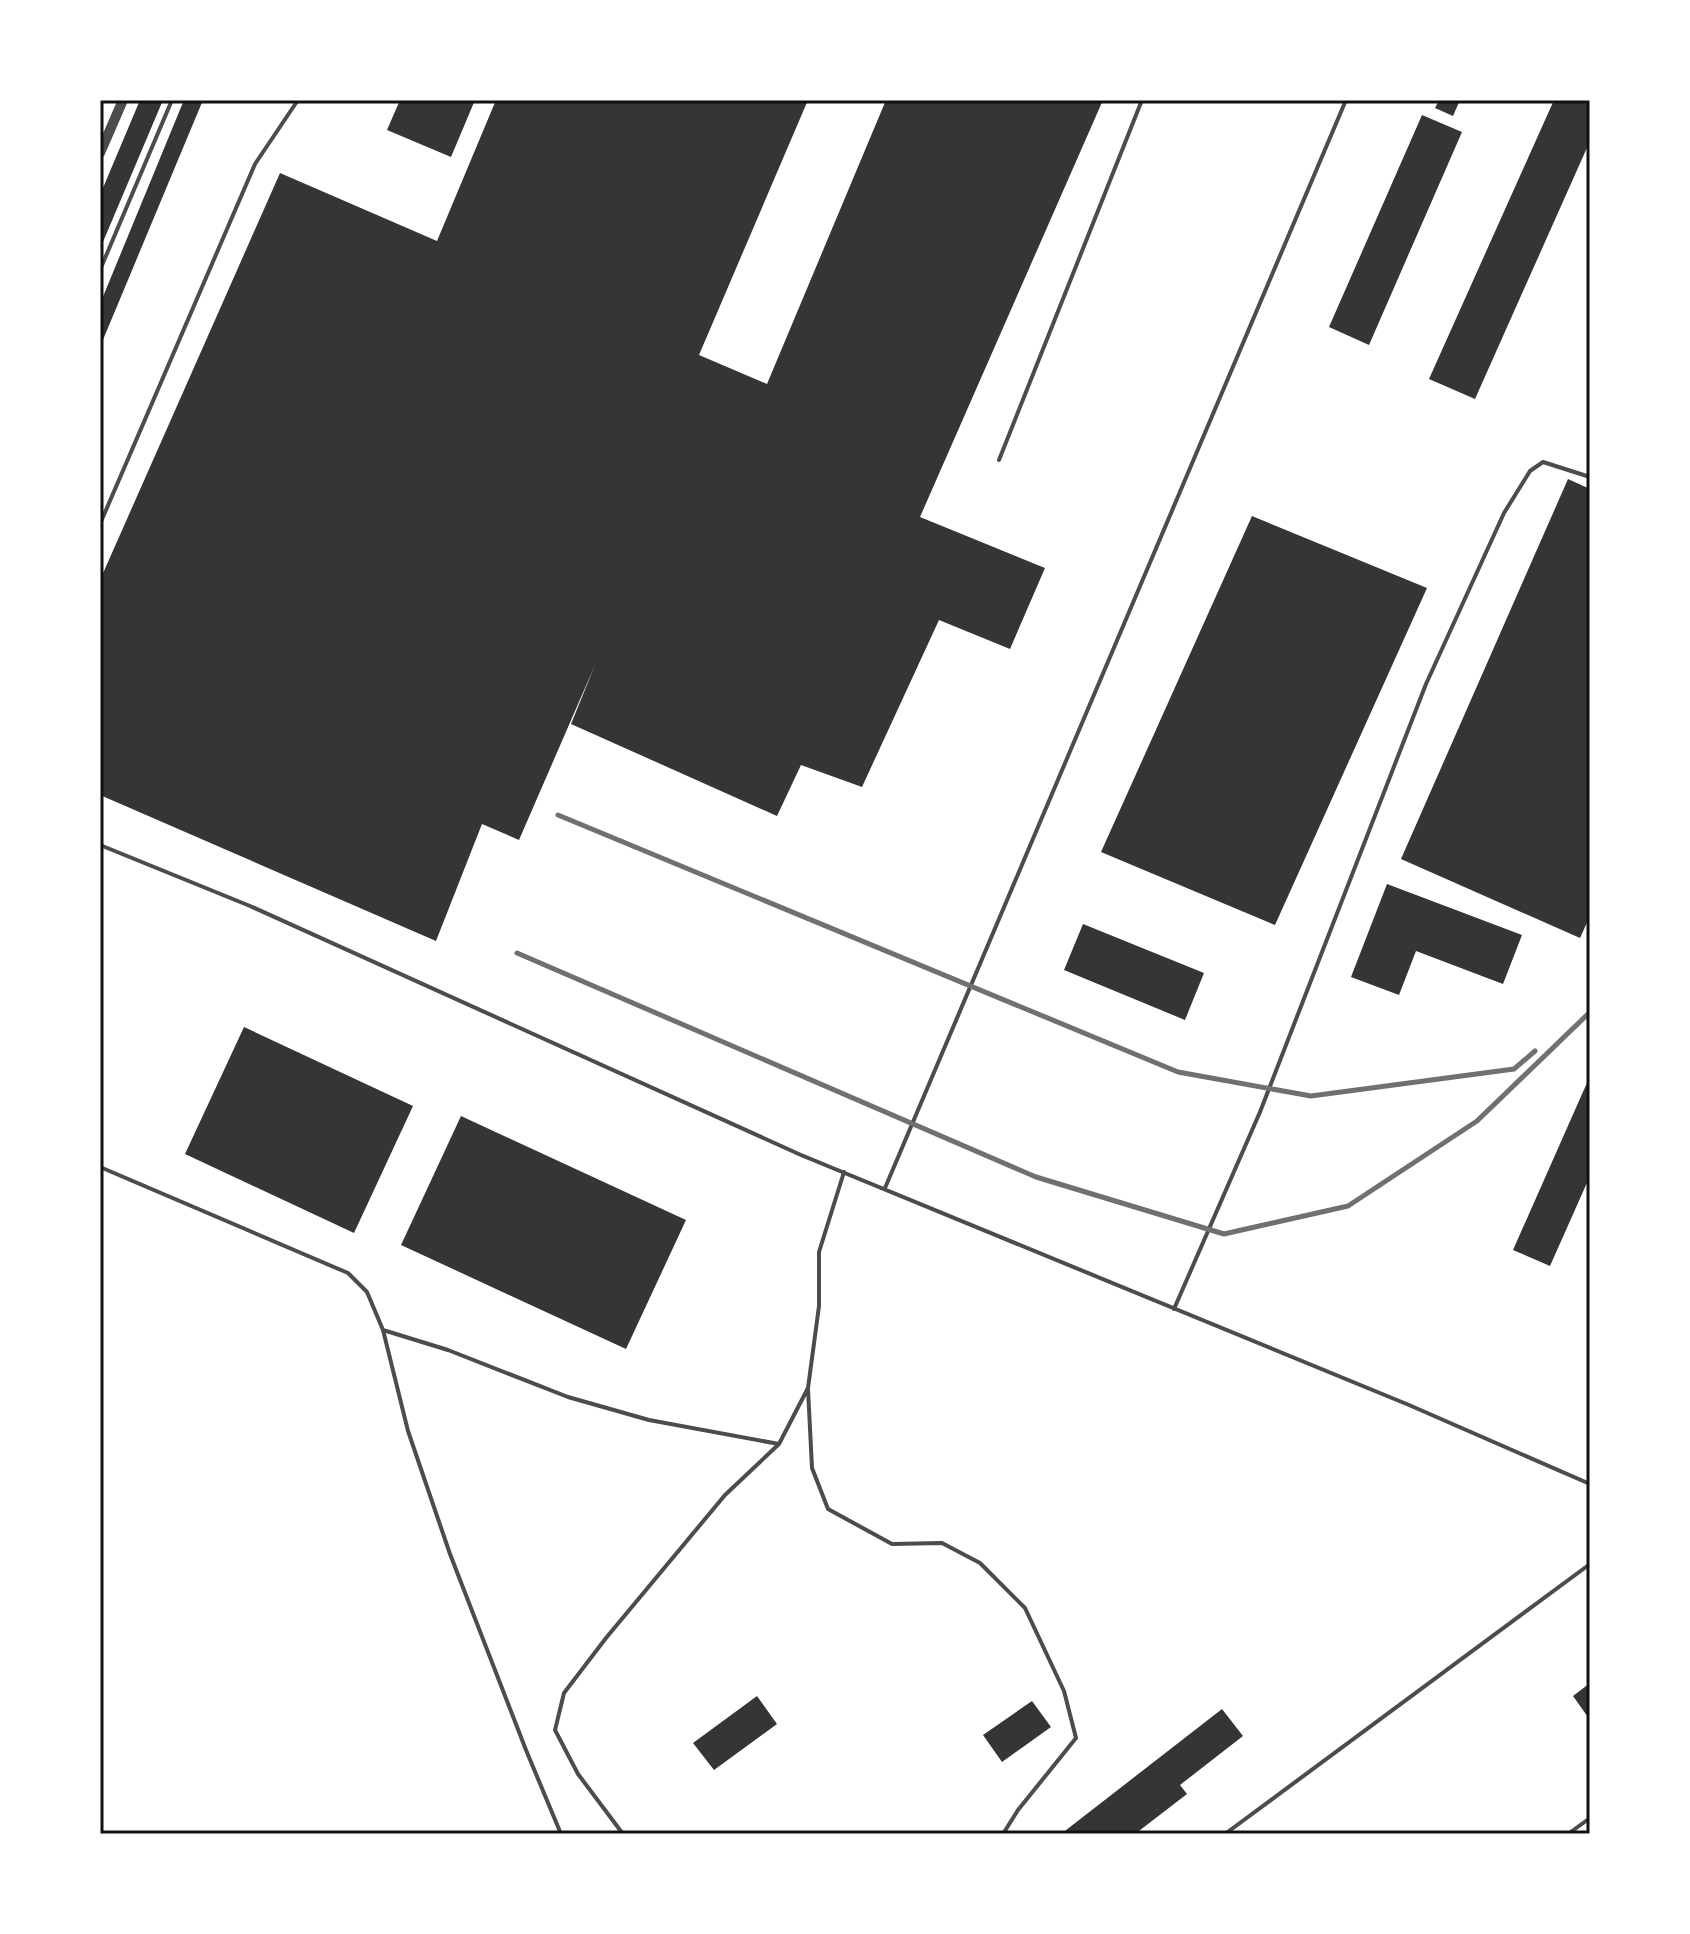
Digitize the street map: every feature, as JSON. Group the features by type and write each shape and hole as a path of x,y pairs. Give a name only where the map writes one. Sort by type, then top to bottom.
{"street":[{"path":"100,153 123,100"}],"lane":[{"path":"100,270 172,100"},
{"path":"100,524 255,164 298,100"},
{"path":"999,460 1142,100"},
{"path":"884,1189 1346,100"},
{"path":"1174,1309 1260,1112 1426,684 1504,513 1530,471 1543,462 1590,477"},
{"path":"100,845 250,906 844,1172 1409,1405 1590,1484"},
{"path":"100,1167 348,1273 367,1292 383,1330 408,1431 450,1554 561,1834"},
{"path":"844,1172 819,1252 819,1306 808,1388 812,1468 828,1509 892,1544 942,1543 980,1563 1025,1608 1064,1691 1076,1738 1018,1810 1003,1834"},
{"path":"383,1330 448,1350 568,1397 649,1420 779,1444"},
{"path":"623,1834 578,1774 555,1730 564,1693 725,1495 779,1444 808,1388"},
{"path":"1225,1834 1590,1564"},
{"path":"1568,1834 1590,1818"}],"building":[{"path":"140,100 163,100 100,249 100,195"},
{"path":"184,100 203,100 100,347 100,304"},
{"path":"400,100 475,100 451,157 387,130"},
{"path":"496,100 808,100 699,355 767,384 886,100 1103,100 920,517 1045,568 1010,649 939,620 862,787 801,765 777,816 571,724 595,665 519,840 482,824 436,941 100,795 100,580 280,173 437,241"},
{"path":"1439,100 1460,100 1453,116 1435,108"},
{"path":"1554,100 1590,100 1590,141 1475,399 1429,379"},
{"path":"1422,115 1462,132 1369,345 1329,327"},
{"path":"1568,479 1590,489 1590,916 1580,938 1401,859"},
{"path":"1252,516 1427,588 1275,925 1101,852"},
{"path":"1387,884 1522,935 1503,984 1416,951 1399,995 1351,977"},
{"path":"1083,924 1204,973 1185,1020 1064,970"},
{"path":"244,1027 413,1106 354,1233 185,1154"},
{"path":"1590,1076 1590,1176 1550,1266 1513,1250"},
{"path":"461,1116 686,1220 626,1349 401,1245"},
{"path":"1590,1683 1590,1720 1573,1696"},
{"path":"757,1696 777,1724 714,1770 693,1743"},
{"path":"1032,1701 1051,1727 1002,1762 983,1735"},
{"path":"1222,1709 1243,1736 1180,1785 1187,1794 1135,1834 1061,1834"}],"railway":[{"path":"558,815 1178,1072 1311,1096 1514,1069 1535,1051"},
{"path":"517,953 1036,1177 1224,1234 1348,1206 1477,1121 1590,1012"}]}
